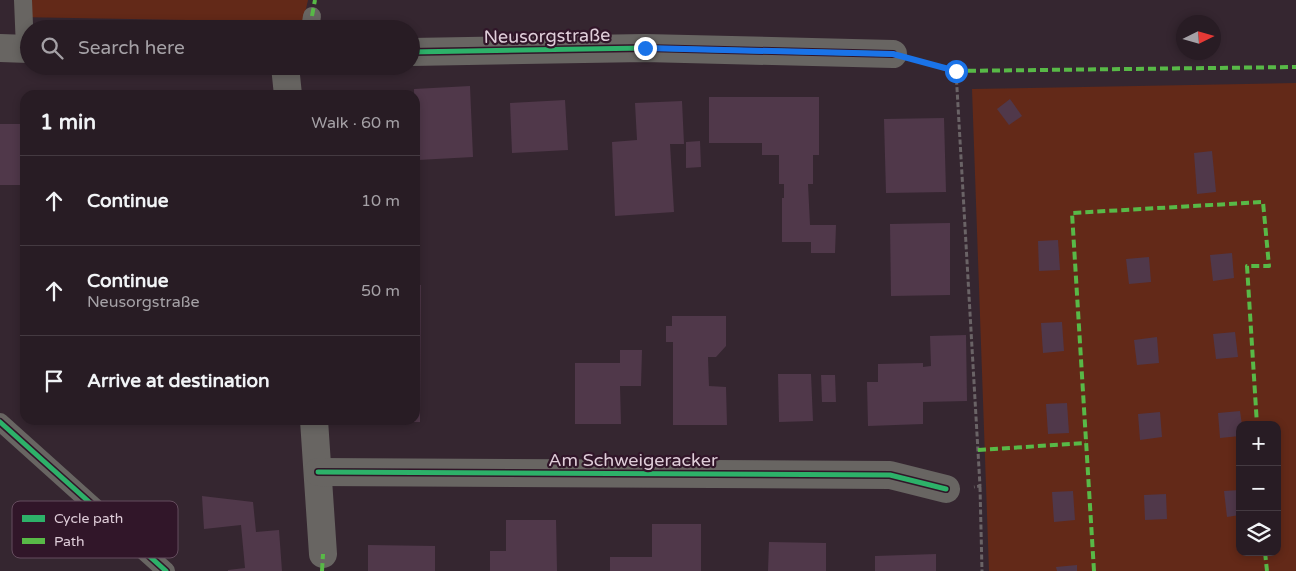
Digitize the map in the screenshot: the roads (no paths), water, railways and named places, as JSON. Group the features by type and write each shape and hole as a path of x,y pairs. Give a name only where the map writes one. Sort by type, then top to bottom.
{"street":[{"name":"Neusorgstraße","path":"420,52 645,48 893,54"},
{"path":"286,75 287,90"},
{"path":"314,425 323,554"},
{"name":"Am Schweigeracker","path":"318,472 890,475 946,489"}],"lane":[{"path":"21,20 23,0"},
{"path":"18,48 20,29"},
{"path":"0,422 88,501"},
{"path":"152,558 166,571"}]}
